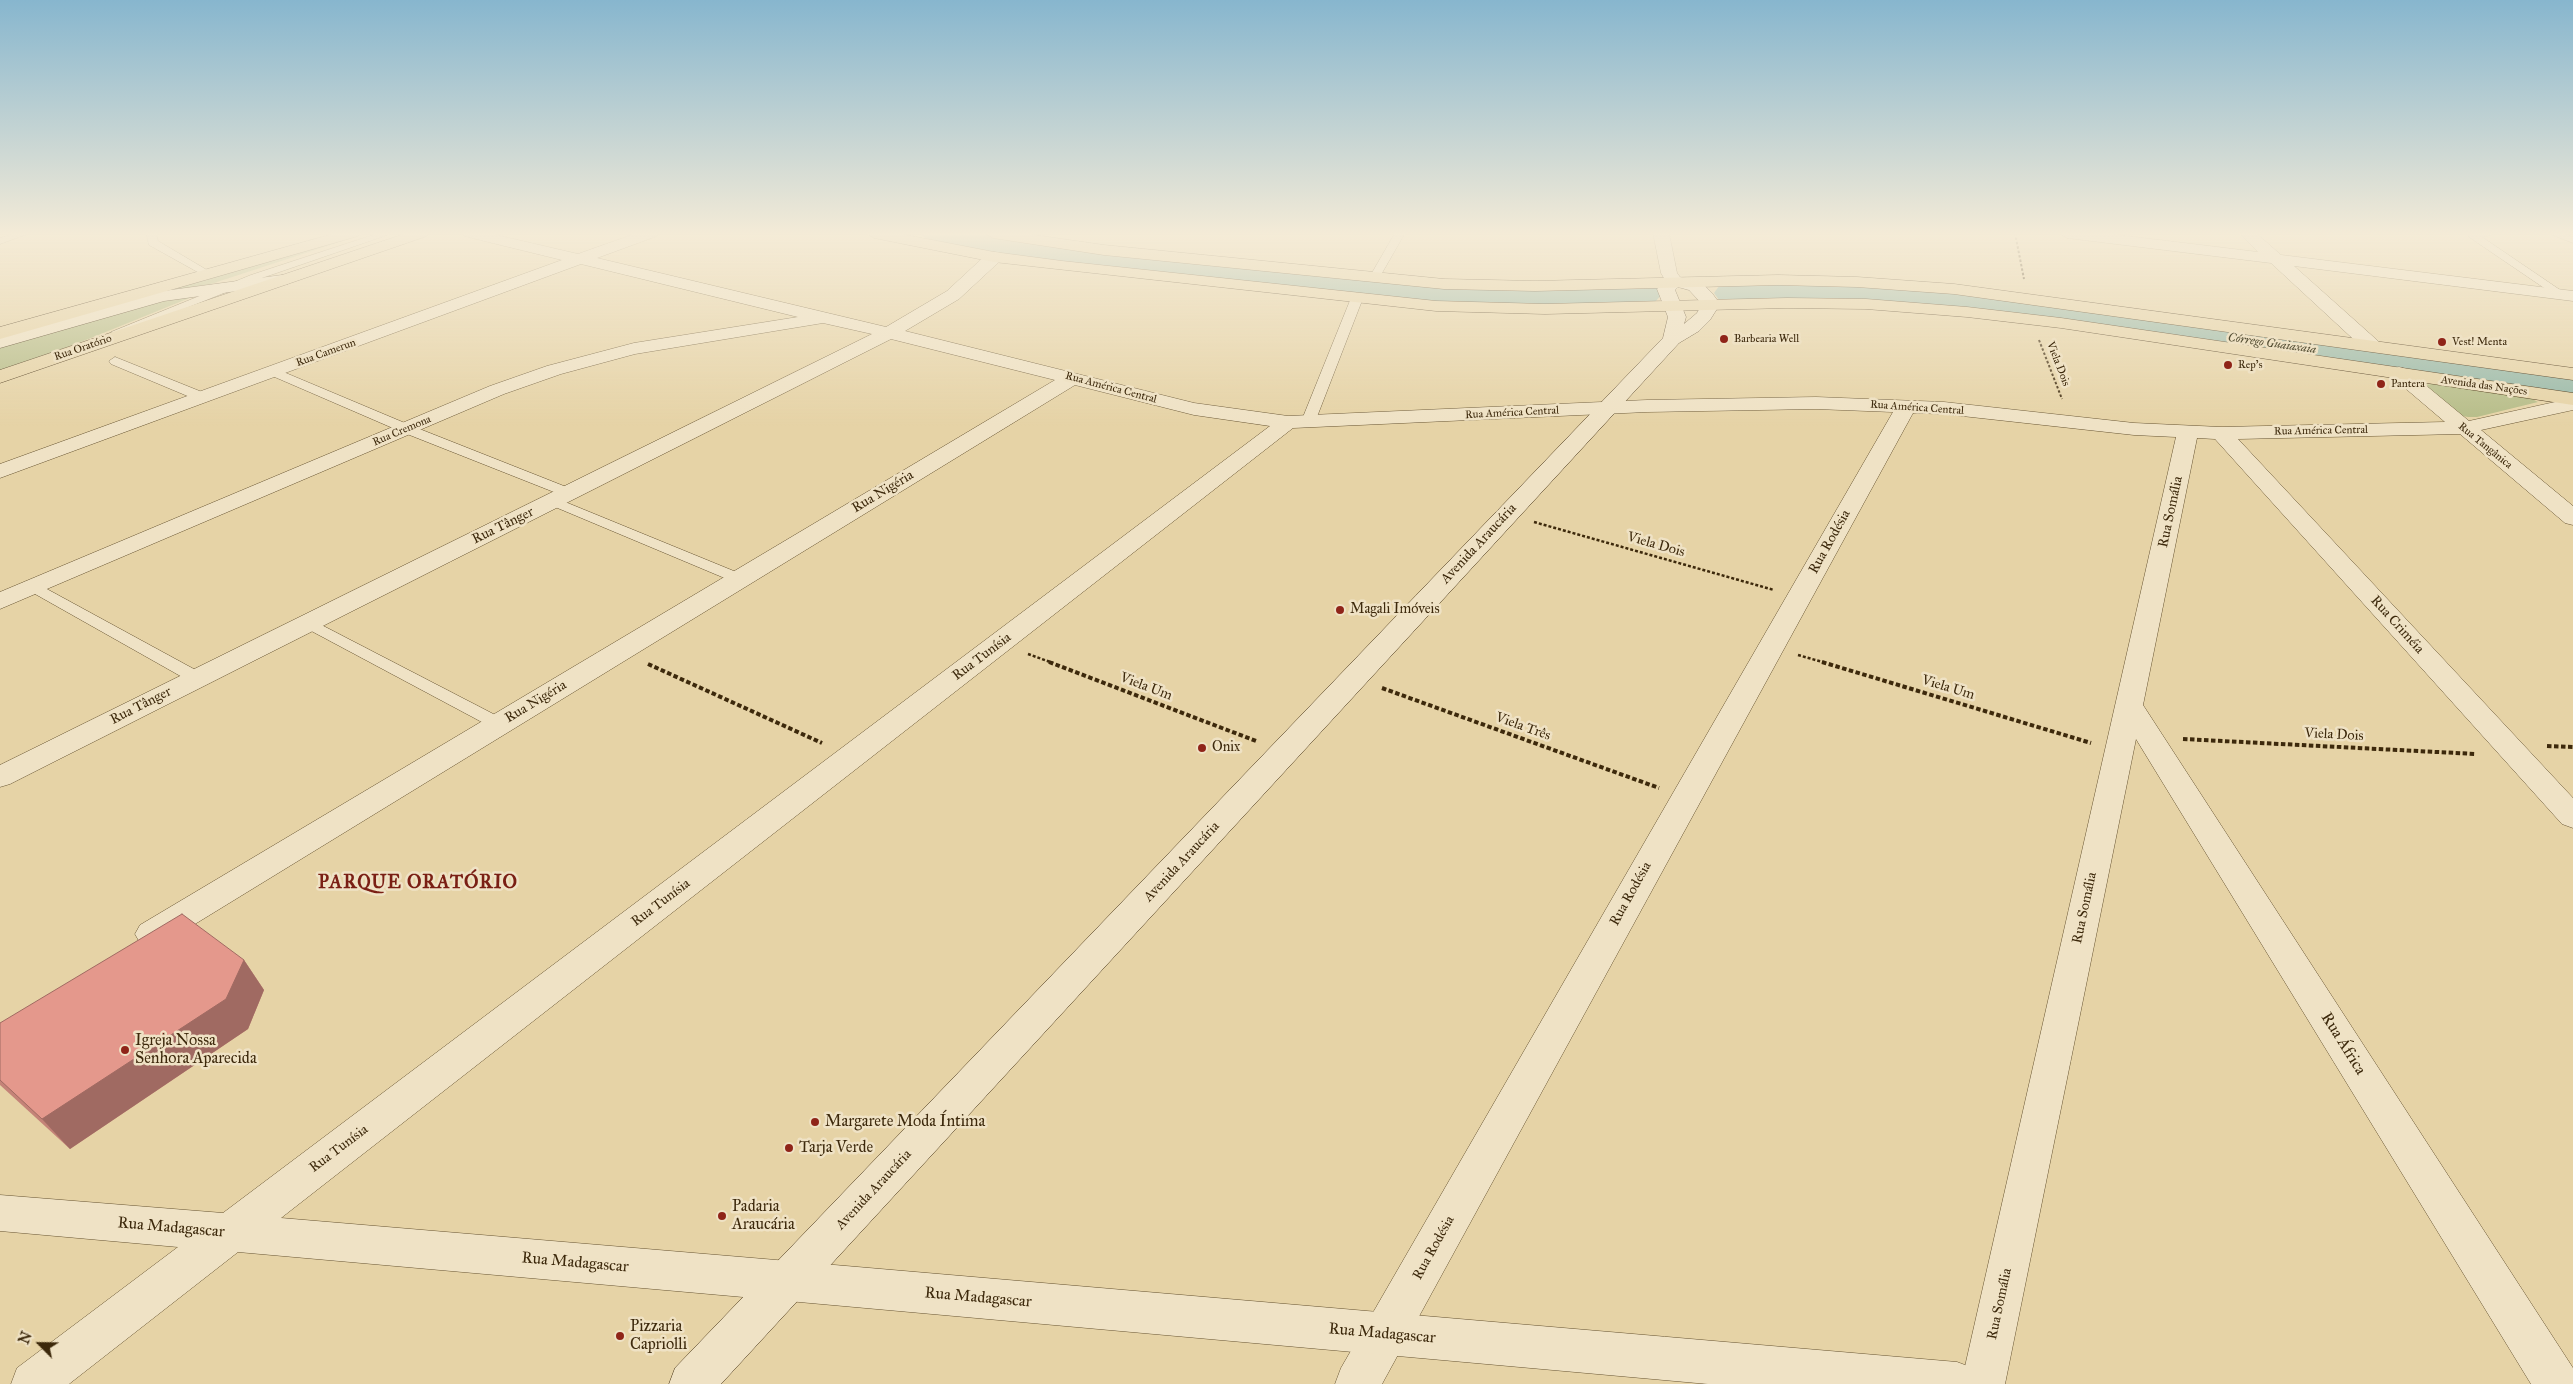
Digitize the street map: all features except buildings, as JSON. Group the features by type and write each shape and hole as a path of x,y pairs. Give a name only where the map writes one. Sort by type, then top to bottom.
{"main road":[{"path":"0,333 122,298"},
{"name":"Rua Oratório","path":"0,377 230,298"},
{"name":"Avenida das Nações","path":"1353,298 1470,308 1610,298"},
{"name":"Avenida das Nações","path":"1718,298 1866,304 2031,319 2573,399"},
{"name":"Avenida das Nações","path":"2024,298 2573,374"}],"street":[{"path":"0,342 154,298"},
{"name":"Rua Camerun","path":"0,472 476,298"},
{"name":"Rua América Central","path":"738,298 1073,378 1194,410 1298,422 1764,403 1907,406 2071,422 2222,433 2463,428 2573,404"},
{"name":"Rua Tânger","path":"0,777 889,333 949,298"},
{"path":"1672,298 1677,317 1672,339"},
{"name":"Avenida Araucária","path":"691,1384 1672,339 1692,327 1704,316 1705,298"},
{"path":"2319,298 2371,345"},
{"name":"Rua Cremona","path":"0,601 497,390 582,362 650,346 822,318"},
{"name":"Rua Tangânica","path":"2399,373 2573,518"},
{"name":"Rua Nigéria","path":"127,950 1073,378"},
{"name":"Rua Rodésia","path":"1357,1384 1907,406"},
{"name":"Rua Tunísia","path":"33,1384 1000,643 1298,422"},
{"name":"Rua Somália","path":"2129,704 2188,432"},
{"name":"Rua Criméia","path":"2222,433 2573,817"},
{"name":"Rua África","path":"2129,704 2134,744 2557,1384"},
{"name":"Rua Somália","path":"1984,1384 2134,744"},
{"name":"Rua Madagascar","path":"0,1214 1957,1384"}],"lane":[{"path":"68,352 203,298"},
{"path":"1298,422 1357,298"},
{"path":"115,361 202,398"},
{"path":"274,372 407,428 740,579"},
{"path":"34,587 197,678"},
{"path":"308,623 499,724"}],"path":[{"name":"Viela Dois","path":"2031,319 2071,422"},
{"name":"Viela Dois","path":"1507,514 1799,597"},
{"name":"Viela Um","path":"1000,643 1285,751"},
{"name":"Viela Um","path":"1771,647 2134,744"},
{"path":"620,651 852,756"},
{"name":"Viela Três","path":"1354,678 1685,798"},
{"name":"Viela Dois","path":"2134,744 2517,756"}],"green space":[{"path":"191,298 0,373 0,347 160,300"},
{"path":"2432,384 2530,398 2538,402 2477,417 2468,417 2463,416 2424,385"}],"waterway":[{"name":"Córrego Guaiaxaia","path":"1894,298 1992,305 2573,387"}],"place":[{"name":"Barbearia Well","path":"1724,339"},
{"name":"Vest! Menta","path":"2442,342"},
{"name":"Rep's","path":"2228,365"},
{"name":"Pantera","path":"2381,384"},
{"name":"Magali Imóveis","path":"1340,610"},
{"name":"Onix","path":"1202,748"},
{"name":"Igreja Nossa Senhora Aparecida","path":"125,1050"},
{"name":"Margarete Moda Íntima","path":"815,1122"},
{"name":"Tarja Verde","path":"789,1148"},
{"name":"Padaria Araucária","path":"722,1216"},
{"name":"Pizzaria Capriolli","path":"620,1336"}],"district":[{"name":"PARQUE ORATÓRIO","path":"418,883"}]}
